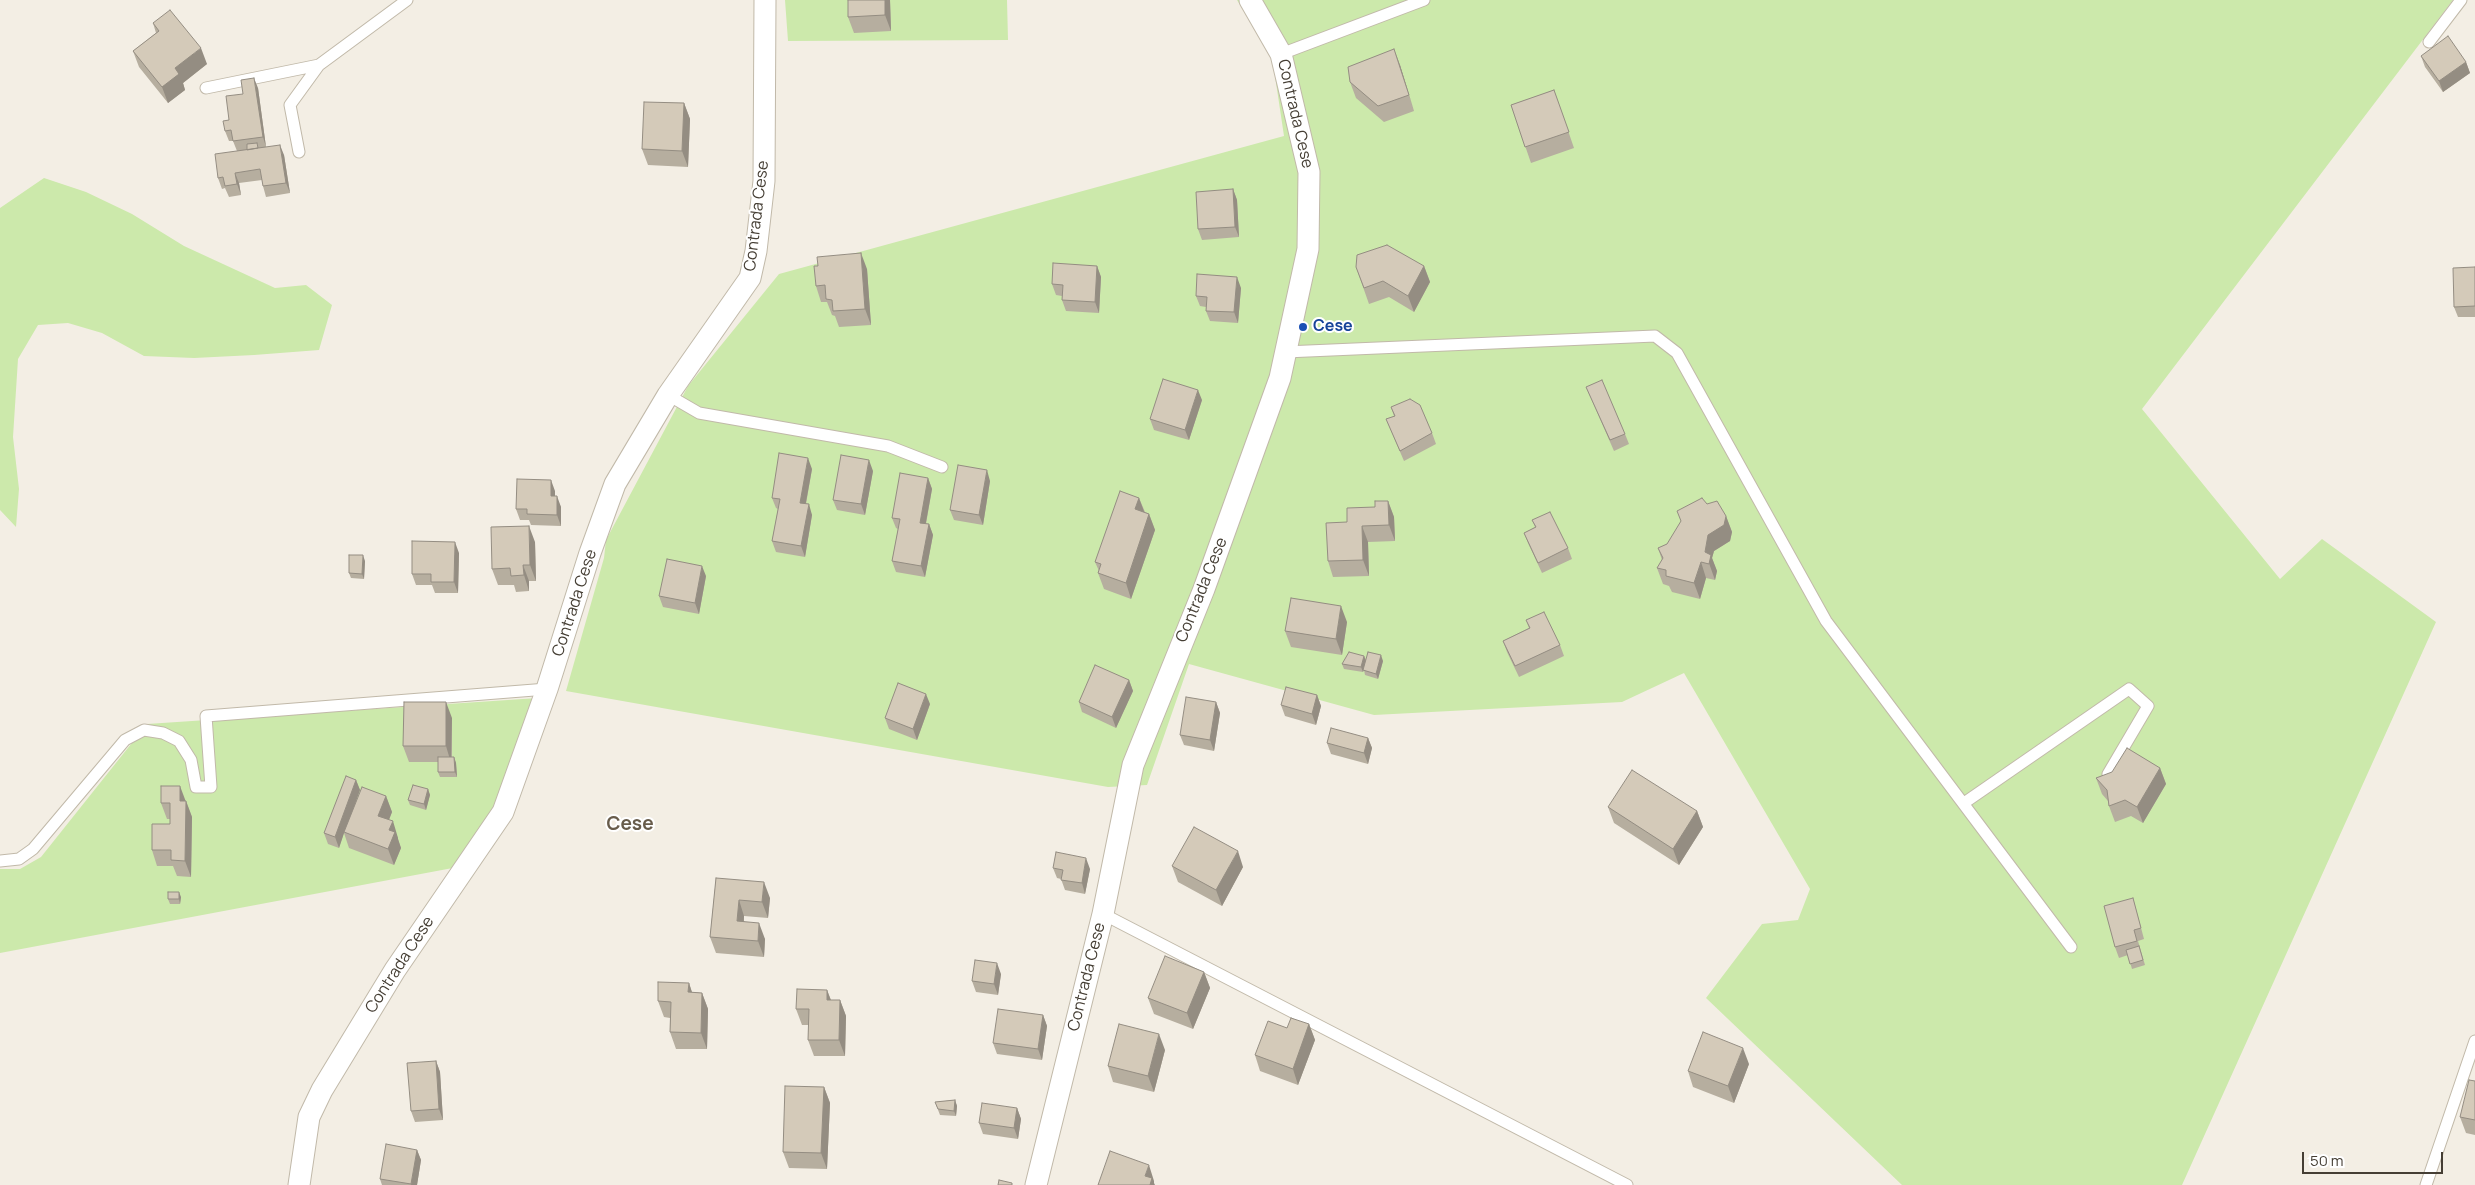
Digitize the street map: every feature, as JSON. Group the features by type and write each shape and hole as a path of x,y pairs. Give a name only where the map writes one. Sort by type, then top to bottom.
{"street":[{"name":"Contrada Cese","path":"299,1185 309,1117 322,1090 395,970 503,812 548,689 590,552 614,484 668,395 750,278 756,251 764,181 766,91 764,0"},
{"name":"Contrada Cese","path":"1036,1185 1103,914 1133,765 1243,484 1280,378 1308,249 1309,172 1281,54 1250,0"}],"lane":[{"path":"299,152 290,105 319,65 407,0"},
{"path":"1281,54 1424,0"},
{"path":"2430,42 2461,0"},
{"path":"206,88 319,65"},
{"path":"1285,352 1655,336 1677,353 1826,621 2071,948"},
{"path":"668,395 699,413 888,446 942,467"},
{"path":"0,861 18,859 33,849 125,740 144,730 162,732 179,741 191,760 196,787 211,787 206,716 548,689"},
{"path":"1964,803 2129,689 2148,706 2108,774"},
{"path":"1103,914 1627,1185"},
{"path":"2426,1185 2475,1041"}],"green space":[{"path":"785,0 1007,0 1008,40 788,41"},
{"path":"1237,0 2453,0 2142,409 2280,579 2322,539 2436,622 2182,1185 1902,1185 1706,998 1762,924 1798,920 1810,889 1684,673 1622,702 1374,715 1189,664 1147,785 1108,787 566,691 604,558 606,540 688,386 779,274 1284,136 1272,56"},
{"path":"44,178 86,192 132,214 184,246 275,288 306,285 332,305 319,350 254,355 194,358 144,356 102,333 68,323 38,325 18,359 13,437 19,489 16,527 0,510 0,208"},
{"path":"538,698 494,813 458,867 0,953 0,869 20,869 41,857 147,724"}],"building":[{"path":"848,0 885,0 885,15 848,17"},
{"path":"170,10 201,48 175,68 179,74 162,87 133,51 159,31 153,23"},
{"path":"2448,36 2466,62 2439,81 2421,56"},
{"path":"1394,49 1409,95 1378,106 1350,82 1348,67"},
{"path":"254,78 263,137 233,141 231,130 225,131 223,121 229,120 226,96 243,94 241,80"},
{"path":"1554,90 1569,132 1525,147 1511,105"},
{"path":"644,102 684,103 682,151 642,149"},
{"path":"257,143 258,148 247,150 247,144"},
{"path":"280,145 286,183 263,186 260,169 235,173 237,184 225,186 223,177 218,178 215,154"},
{"path":"1233,189 1235,227 1198,229 1196,192"},
{"path":"1387,245 1424,266 1408,296 1383,281 1364,288 1356,267 1357,255"},
{"path":"861,253 865,309 833,311 832,300 826,299 825,285 816,286 814,266 818,266 817,257"},
{"path":"1053,263 1097,266 1095,302 1062,300 1063,285 1052,284"},
{"path":"2475,267 2475,306 2454,307 2453,268"},
{"path":"1197,274 1237,277 1234,312 1206,311 1207,297 1196,296"},
{"path":"1163,379 1198,390 1185,430 1150,419"},
{"path":"1602,380 1625,434 1610,440 1586,387"},
{"path":"1410,399 1420,405 1432,433 1400,451 1386,419 1395,416 1391,407"},
{"path":"779,453 808,458 800,503 809,504 801,546 772,541 780,499 772,498"},
{"path":"841,455 869,460 861,504 833,500"},
{"path":"958,465 987,470 979,515 950,510"},
{"path":"900,473 928,478 920,523 929,524 921,566 892,561 900,519 892,518"},
{"path":"517,479 551,480 551,496 557,496 557,515 527,514 527,509 516,509"},
{"path":"1120,491 1139,498 1135,509 1149,514 1126,583 1098,573 1101,564 1095,562"},
{"path":"1702,498 1707,504 1717,501 1726,516 1724,525 1708,535 1705,552 1711,555 1709,564 1701,562 1694,583 1666,576 1666,570 1657,568 1663,558 1658,548 1667,544 1681,521 1677,511"},
{"path":"1375,501 1388,501 1389,525 1362,526 1363,560 1328,561 1326,523 1347,522 1347,508 1375,507"},
{"path":"1550,512 1568,548 1538,563 1524,533 1536,527 1532,520"},
{"path":"529,526 530,565 523,565 524,575 511,576 510,568 492,569 491,527"},
{"path":"412,541 455,542 454,582 431,582 431,574 412,574"},
{"path":"349,555 363,555 362,574 349,573"},
{"path":"667,559 702,566 695,603 659,596"},
{"path":"1291,598 1341,606 1336,639 1285,631"},
{"path":"1544,612 1560,645 1515,666 1503,641 1530,628 1526,620"},
{"path":"1349,652 1364,656 1361,667 1342,664"},
{"path":"1368,652 1381,655 1376,674 1363,670"},
{"path":"1095,665 1129,680 1112,717 1079,702"},
{"path":"898,683 926,694 913,729 885,718"},
{"path":"1286,687 1317,695 1312,714 1281,705"},
{"path":"1186,697 1216,702 1210,740 1180,735"},
{"path":"404,702 446,702 446,746 403,746"},
{"path":"1331,728 1368,738 1364,753 1327,743"},
{"path":"2127,748 2160,768 2137,807 2125,800 2109,806 2107,790 2096,778 2112,772"},
{"path":"438,757 454,757 455,772 438,772"},
{"path":"1632,770 1697,811 1673,849 1608,807"},
{"path":"346,776 356,780 335,837 324,833"},
{"path":"413,785 428,789 424,804 408,800"},
{"path":"161,786 180,786 180,801 186,801 185,861 171,860 171,850 152,850 152,824 170,824 170,803 161,803"},
{"path":"362,787 386,796 378,816 393,821 389,830 395,832 388,849 344,832"},
{"path":"1194,827 1238,851 1216,890 1172,866"},
{"path":"1056,852 1086,858 1082,883 1061,880 1063,870 1053,868"},
{"path":"716,878 764,882 762,902 739,900 737,921 759,923 758,941 710,937"},
{"path":"168,892 179,892 179,899 168,899"},
{"path":"2133,898 2141,928 2134,930 2137,941 2115,947 2104,906"},
{"path":"2139,946 2143,960 2130,964 2126,950"},
{"path":"1165,956 1204,972 1187,1013 1148,998"},
{"path":"975,960 997,963 994,984 972,981"},
{"path":"658,982 689,983 688,992 702,993 701,1033 670,1032 671,1002 658,1001"},
{"path":"797,989 827,990 827,1000 840,1000 839,1040 808,1040 809,1009 796,1009"},
{"path":"998,1009 1043,1015 1038,1049 993,1043"},
{"path":"1291,1018 1309,1024 1293,1069 1255,1055 1268,1021 1287,1028"},
{"path":"1119,1024 1159,1034 1148,1076 1108,1066"},
{"path":"1703,1032 1743,1048 1728,1086 1688,1071"},
{"path":"436,1061 439,1109 411,1111 407,1063"},
{"path":"2469,1080 2475,1081 2475,1120 2460,1117"},
{"path":"785,1086 824,1087 821,1153 783,1152"},
{"path":"955,1100 954,1111 938,1109 935,1102"},
{"path":"982,1103 1017,1108 1014,1128 979,1123"},
{"path":"386,1144 417,1150 411,1184 380,1179"},
{"path":"1110,1151 1149,1165 1145,1176 1152,1178 1150,1185 1098,1185"},
{"path":"999,1180 1012,1183 1012,1185 998,1185"}],"place":[{"name":"Cese","path":"1303,327"}],"district":[{"name":"Cese","path":"630,825"}]}
